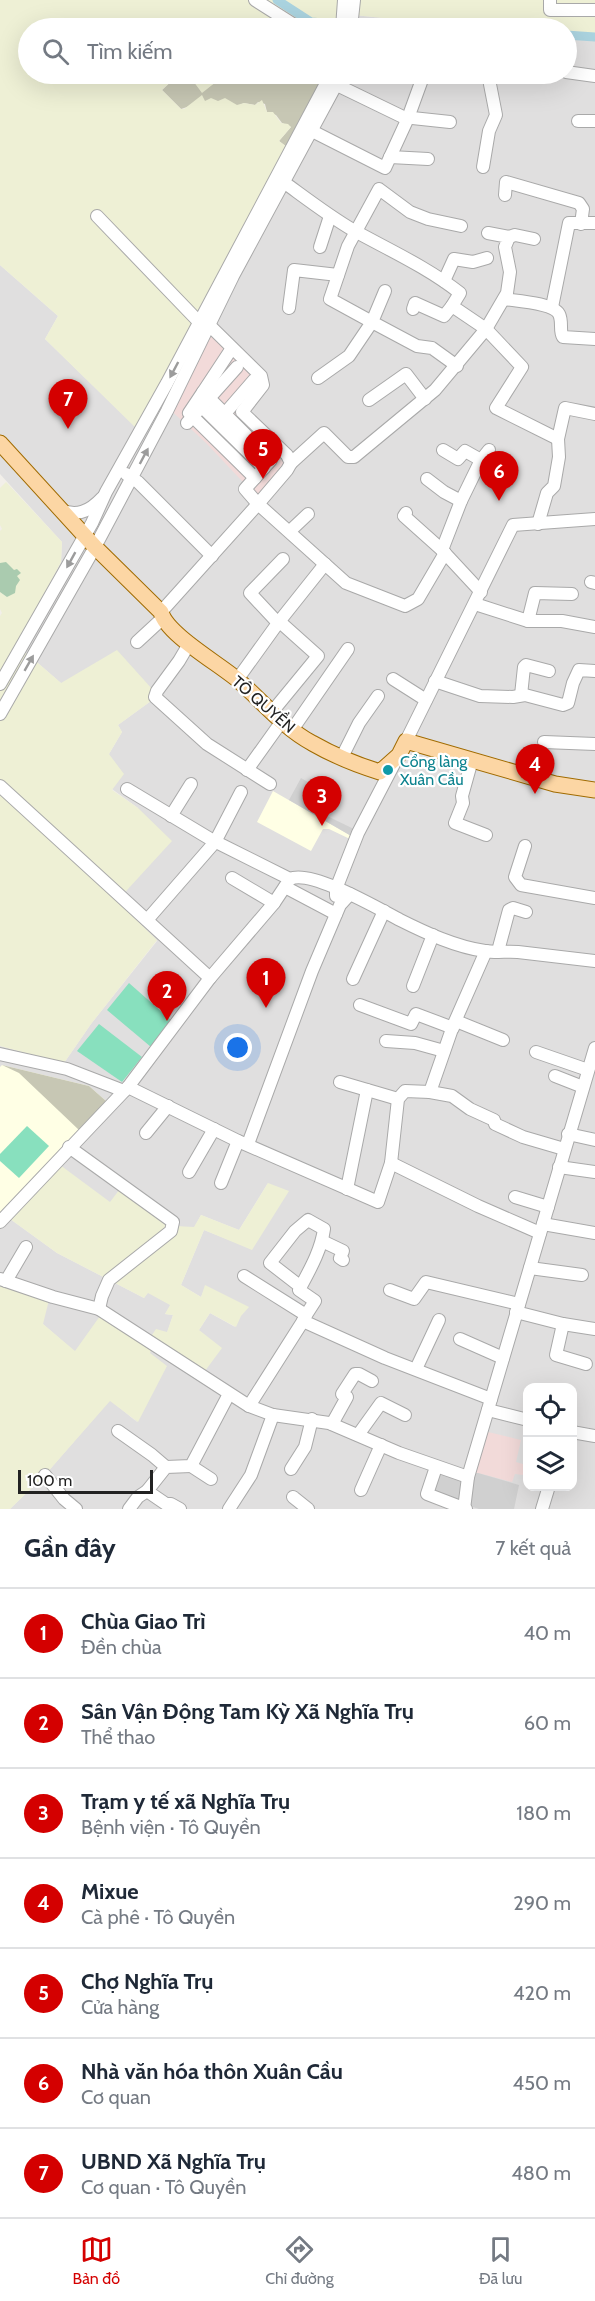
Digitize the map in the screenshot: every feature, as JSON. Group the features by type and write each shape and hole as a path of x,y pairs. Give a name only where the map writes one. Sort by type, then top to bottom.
{"main road":[{"name":"TÔ QUYỀN","path":"0,443 59,509 189,644 237,680 282,721 312,743 384,774"},
{"path":"384,774 399,755 406,741 555,784 595,790"}],"street":[{"path":"255,0 283,18"},
{"path":"343,18 344,0"},
{"path":"352,18 354,0"},
{"path":"550,0 550,10 595,10"},
{"path":"577,73 595,76"},
{"path":"0,684 92,523 118,470 203,322 233,276 280,181 332,84"},
{"path":"280,181 312,131 333,84"},
{"path":"348,84 408,118 450,122"},
{"path":"420,84 408,118 387,162 379,189 355,231 330,299 417,346 432,348 457,366"},
{"path":"483,167 489,131 496,115 490,84"},
{"path":"578,121 595,121"},
{"path":"312,131 387,162 428,159"},
{"path":"280,181 330,216 444,280 460,293 444,316 415,303 412,309"},
{"path":"504,195 506,182 579,203 583,209 581,224"},
{"path":"379,189 410,212 428,219 461,226"},
{"path":"97,216 203,322 261,376 263,385 225,426"},
{"path":"320,247 330,216"},
{"path":"552,307 569,223 595,223"},
{"path":"488,233 534,239"},
{"path":"137,642 291,463 324,432 348,457 354,457 425,399 457,366 486,329 507,293 509,279 505,253 509,237"},
{"path":"444,280 454,259 473,262 487,258"},
{"path":"289,308 289,269 338,275"},
{"path":"318,378 349,356 372,322 385,291"},
{"path":"504,299 552,307 560,315 563,337 595,339"},
{"path":"452,306 486,329 522,367 496,408 558,439"},
{"path":"0,714 132,477 203,322"},
{"path":"209,392 232,348"},
{"path":"237,367 189,413 190,420 225,426 287,455 291,463"},
{"path":"369,400 406,374 425,399"},
{"path":"225,426 254,380"},
{"path":"209,392 225,426 252,458 259,473"},
{"path":"209,392 225,426 241,446 252,458 271,460 244,489 346,583 405,606 418,599 443,552 461,501 485,455 465,451 458,459 443,450"},
{"path":"538,524 547,493 554,486 559,457 558,439 565,408 595,414"},
{"path":"118,470 132,477 212,556"},
{"path":"427,479 461,501"},
{"path":"59,509 73,514 86,511 96,504 106,492"},
{"path":"406,513 404,516 443,552 478,598 528,621 562,621 595,627"},
{"path":"290,531 308,514"},
{"path":"406,741 513,525 595,519"},
{"path":"247,770 282,721 318,656 247,595 283,559"},
{"path":"237,680 325,564"},
{"path":"528,621 535,593 573,594"},
{"path":"189,644 155,697 207,744 270,784"},
{"path":"282,721 314,710 348,649"},
{"path":"521,695 526,665 549,671"},
{"path":"435,681 480,696 528,695 555,704 566,705 579,670 595,672"},
{"path":"393,679 426,700"},
{"path":"342,757 358,723 378,696"},
{"path":"544,742 595,744"},
{"path":"472,760 462,796 463,803 455,823 486,835"},
{"path":"338,909 336,889 384,774"},
{"path":"171,816 191,784"},
{"path":"0,786 210,978"},
{"path":"127,789 215,842 338,909"},
{"path":"147,920 215,842 241,792"},
{"path":"525,846 515,877 521,885 595,898"},
{"path":"0,1222 64,1150 126,1089 210,978 288,883 300,876 350,894 453,943 492,951 595,961"},
{"path":"232,878 273,903"},
{"path":"221,1183 243,1143 338,909 350,894"},
{"path":"430,1092 454,1024 492,951 509,910 513,908 526,912"},
{"path":"353,979 384,911"},
{"path":"413,986 433,935"},
{"path":"360,1005 411,1024 416,1014 503,1040"},
{"path":"386,1041 415,1043 444,1051"},
{"path":"436,1467 427,1494 465,1509 468,1477 548,1208 574,1111 595,1048"},
{"path":"536,1052 588,1070"},
{"path":"0,1054 67,1069 126,1089 378,1202 391,1162 398,1099 405,1091 452,1096 470,1109 490,1118 495,1124 523,1137 564,1149"},
{"path":"555,1076 595,1096"},
{"path":"340,1082 398,1099"},
{"path":"347,1189 367,1090"},
{"path":"147,1132 168,1106"},
{"path":"189,1172 214,1129"},
{"path":"568,1134 595,1140"},
{"path":"64,1150 173,1222 171,1231 109,1280 99,1309"},
{"path":"391,1162 478,1206 542,1228 595,1233"},
{"path":"559,1167 595,1172"},
{"path":"515,1197 548,1208"},
{"path":"249,1406 315,1301 299,1290 301,1287 322,1241 324,1229 308,1220 303,1222 270,1263 301,1287"},
{"path":"322,1241 343,1251 340,1258 343,1260"},
{"path":"26,1247 3,1280 53,1297 99,1309 249,1406 296,1420 312,1419 332,1424 436,1467 468,1477"},
{"path":"530,1268 582,1275"},
{"path":"244,1276 305,1318 490,1405 523,1418"},
{"path":"390,1290 414,1299 426,1282 518,1308 563,1324 595,1329"},
{"path":"416,1370 439,1320"},
{"path":"563,1324 555,1355 586,1364"},
{"path":"460,1339 503,1358"},
{"path":"332,1424 347,1397 342,1394 355,1374 372,1381"},
{"path":"191,1466 229,1394"},
{"path":"358,1435 381,1403 405,1415"},
{"path":"229,1509 251,1475 273,1415"},
{"path":"291,1469 305,1447 312,1419"},
{"path":"118,1431 166,1467 191,1466 211,1479"},
{"path":"577,1433 595,1436"},
{"path":"361,1490 381,1445"},
{"path":"129,1509 166,1467"},
{"path":"45,1475 64,1499 76,1509"},
{"path":"147,1491 166,1504 180,1509"},
{"path":"542,1509 547,1491"},
{"path":"293,1497 308,1509"}],"shaded area":[{"path":"0,0 595,0 595,40 577,38 577,18 384,18 343,14 343,18 18,18 18,84 168,84 162,90 181,109 202,95 205,101 211,98 218,101 225,98 237,105 244,103 255,105 262,100 267,112 273,112 281,123 291,127 279,141 291,150 140,432 45,339 58,316 0,265"},
{"path":"343,14 384,18 343,18"},
{"path":"577,38 595,40 595,1509 10,1509 45,1475 110,1400 137,1422 75,1352 43,1324 0,1279 0,1046 64,1063 91,1024 157,941 117,901 138,808 112,789 109,754 122,732 118,725 151,701 61,683 17,645 61,562 62,542 0,474 0,265 58,316 45,339 140,431 326,84 577,84","holes":["268,1183 252,1249 204,1230 181,1285 201,1297 206,1286 235,1327 210,1313 199,1330 148,1341 167,1333 173,1315 165,1314 171,1305 148,1292 144,1298 57,1253 6,1216 111,1202 123,1186 173,1226 194,1228 201,1215 239,1230"]},
{"path":"168,84 196,84 202,92 213,84 326,84 291,150 279,141 291,127 282,123 276,115 267,112 265,104 244,103 237,106 205,101 181,109 162,90"},
{"path":"195,84 213,84 202,93"},
{"path":"200,325 254,369 242,412 290,460 260,500 206,443 164,404"},
{"path":"6,482 62,542 61,562 17,645 61,683 117,650 153,690 151,701 118,725 122,732 109,754 124,774 112,790 138,808 172,841 117,901 157,940 91,1024 64,1063 0,1046 0,616 2,613 0,592 7,597 15,586 17,577 14,570 0,563 0,531 2,529 0,525 0,488"},
{"path":"6,562 21,573 17,576 20,580 15,593 7,597 0,592 0,563"},
{"path":"301,778 325,792 323,797 331,801 325,815 356,830 353,837 289,800"},
{"path":"273,791 353,837 352,840 329,829 323,829 311,851 257,822"},
{"path":"2,1065 89,1086 106,1101 0,1214 0,1067"},
{"path":"2,1065 89,1086 106,1101 79,1130 19,1073"},
{"path":"56,1162 110,1202 123,1185 174,1226 194,1227 201,1215 239,1230 268,1183 289,1191 252,1250 204,1230 181,1285 201,1297 205,1285 249,1307 241,1316 236,1327 210,1313 199,1330 222,1348 202,1375 148,1341 156,1329 167,1332 173,1315 165,1314 170,1305 148,1293 144,1298 57,1253 6,1216"},
{"path":"0,1279 50,1296 43,1324 75,1351 100,1316 151,1350 150,1353 167,1366 138,1422 110,1401 45,1475 10,1509 0,1509"},
{"path":"484,1431 521,1440 516,1462 523,1464 523,1475 515,1474 512,1482 478,1473 471,1484"},
{"path":"438,1463 466,1473 478,1473 519,1485 514,1509 479,1509 430,1493"}],"green space":[{"path":"129,983 172,1021 151,1047 107,1010"},
{"path":"99,1024 142,1057 122,1082 77,1051"},
{"path":"27,1126 49,1146 19,1178 0,1161 0,1154"}],"waterway":[{"path":"277,0 305,18"},
{"path":"577,36 595,37"}],"place":[{"name":"UBND Xã Nghĩa Trụ","path":"68,429"},
{"name":"Chợ Nghĩa Trụ","path":"263,479"},
{"name":"Nhà văn hóa thôn Xuân Cầu","path":"499,501"},
{"name":"Cổng làng Xuân Cầu","path":"388,770"},
{"name":"Mixue","path":"535,794"},
{"name":"Trạm y tế xã Nghĩa Trụ","path":"322,826"},
{"name":"Chùa Giao Trì","path":"266,1008"},
{"name":"Sân Vận Động Tam Kỳ Xã Nghĩa Trụ","path":"167,1021"}]}
